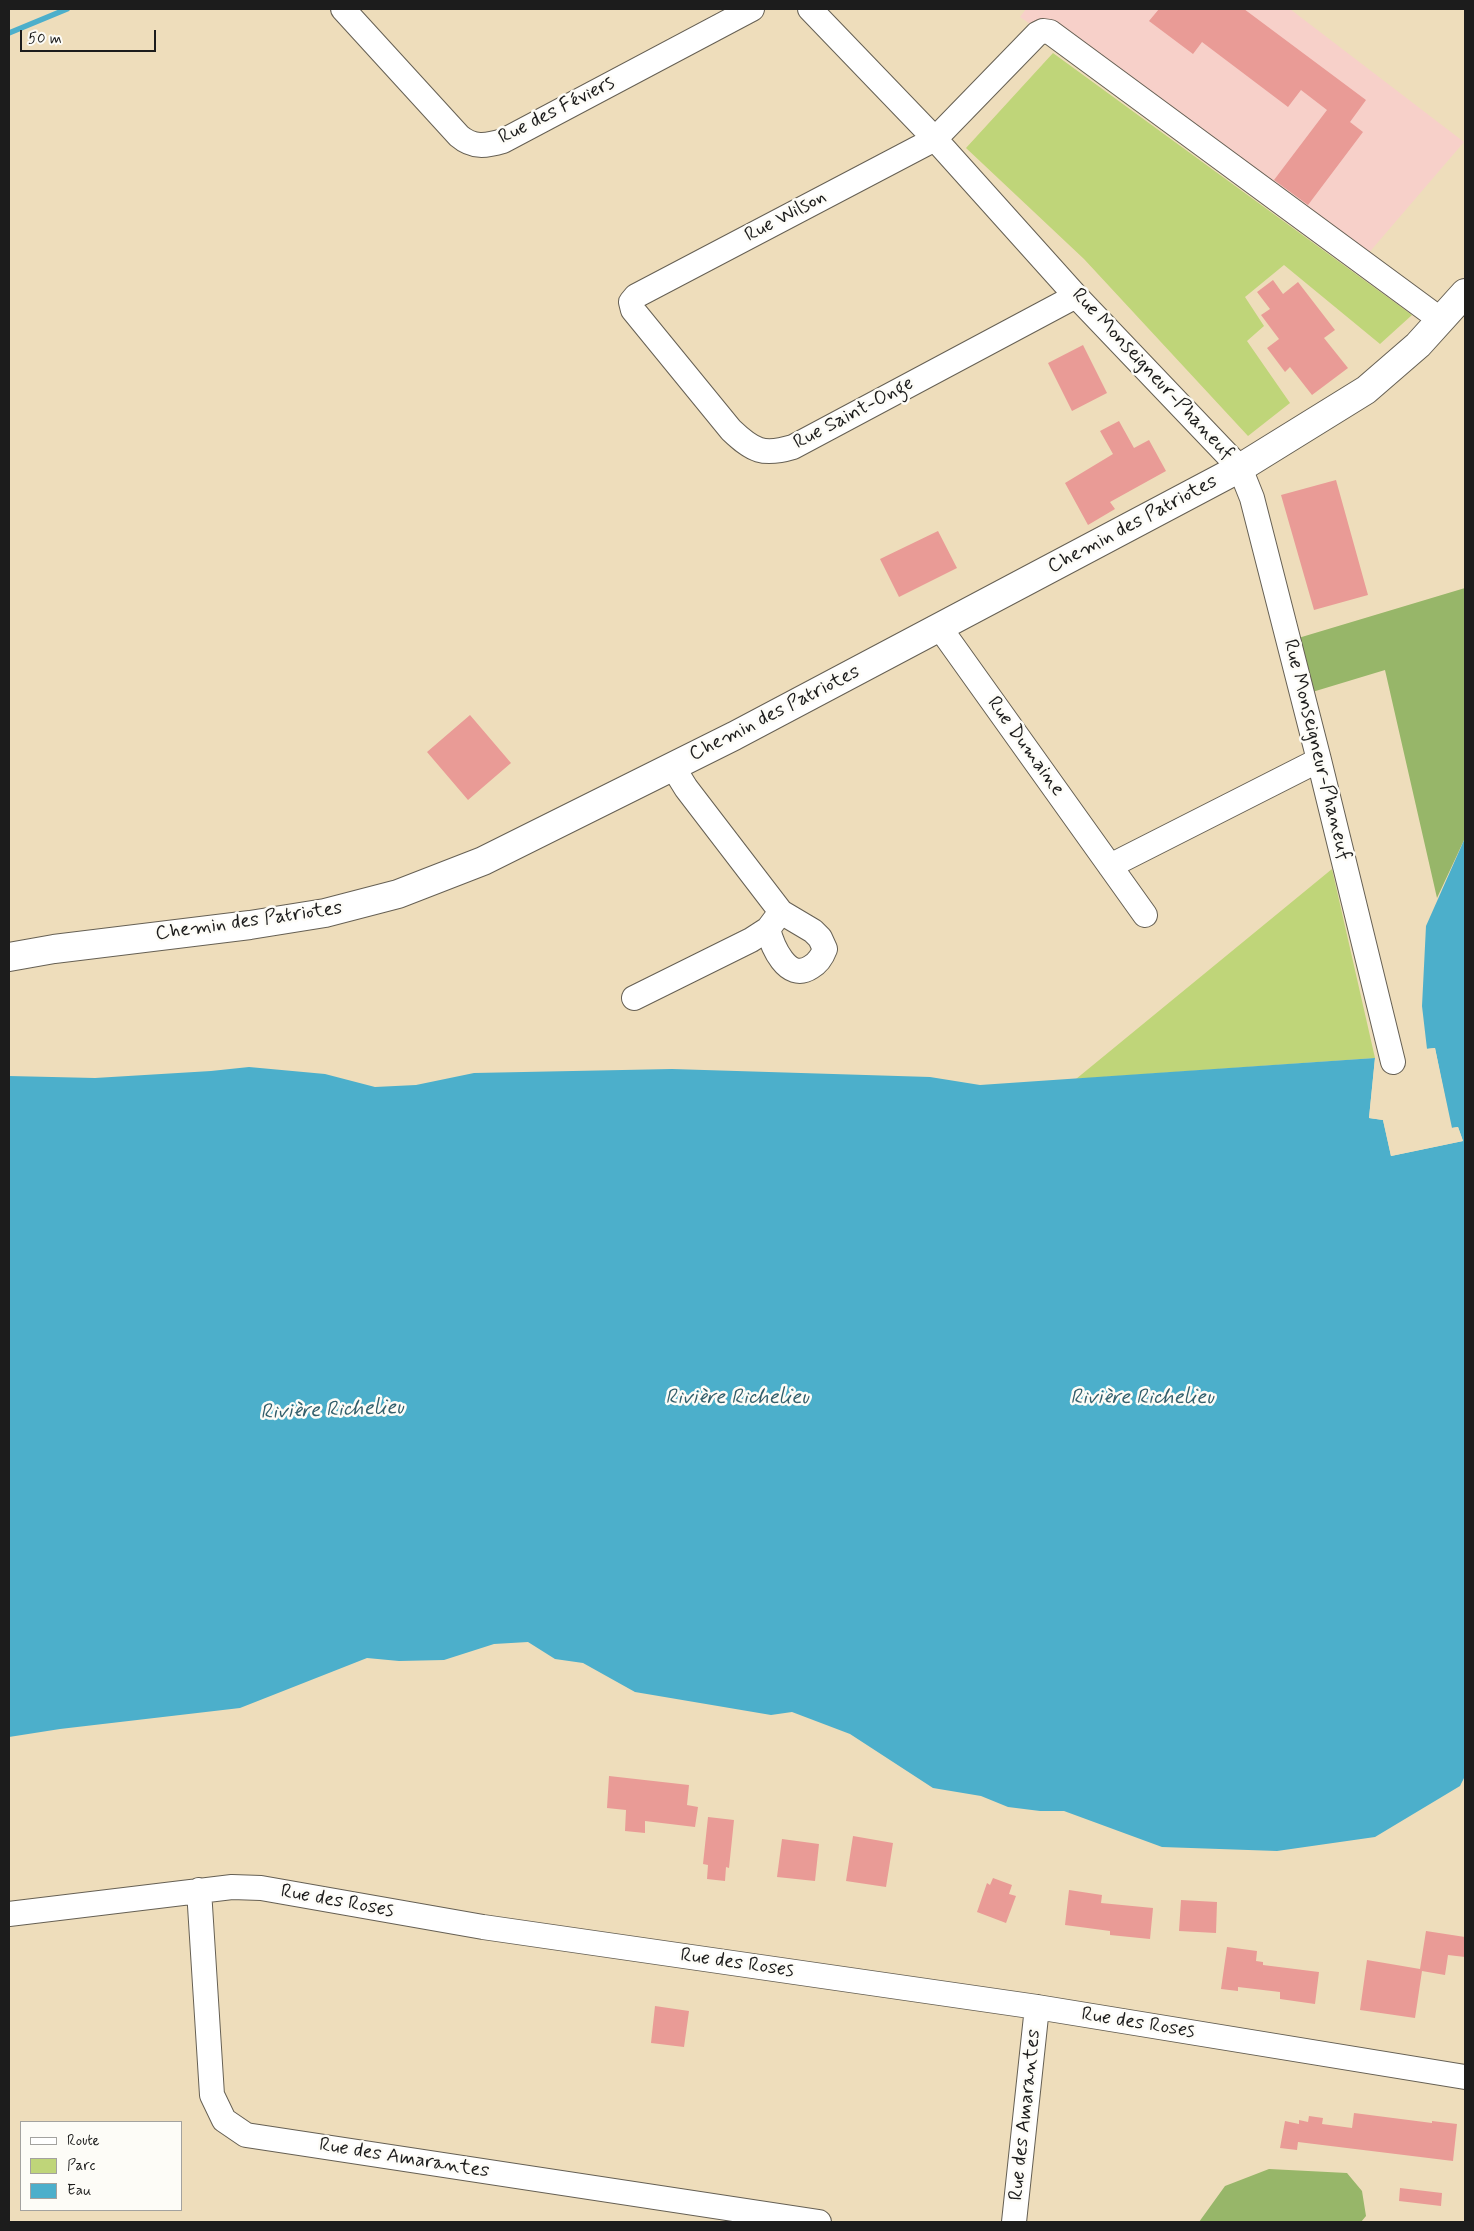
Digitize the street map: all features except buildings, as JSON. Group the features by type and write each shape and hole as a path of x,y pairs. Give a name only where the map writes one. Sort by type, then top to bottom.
{"main road":[{"name":"Chemin des Patriotes","path":"9,957 63,948 307,916 398,894 483,861 673,767 940,628 1240,468 1366,390 1418,346 1465,293"}],"street":[{"name":"Rue des Féviers","path":"349,10 459,136 468,143 485,146 503,141 752,9"},
{"name":"Rue Monseigneur-Phaneuf","path":"810,9 934,139 1076,296 1240,468 1252,498 1393,1062"},
{"name":"Rue Wilson","path":"636,296 934,139 1037,34 1043,31 1050,32 1441,320"},
{"name":"Rue Saint-Onge","path":"636,296 631,302 633,310 731,430 747,445 762,452 770,452 793,447 1076,296"},
{"name":"Rue Dumaine","path":"940,628 1145,915"},
{"path":"1110,866 1319,760"},
{"path":"634,998 751,940 774,920 673,767"},
{"name":"Rue des Roses","path":"9,1914 232,1886 261,1888 492,1928 1037,2007 1465,2077"},
{"name":"Rue des Amarantes","path":"199,1890 212,2095 224,2120 246,2135 819,2222"},
{"name":"Rue des Amarantes","path":"1014,2222 1037,2007"}],"shaded area":[{"path":"1026,9 1290,9 1464,142 1367,255 1020,17"}],"green space":[{"path":"1053,53 1412,315 1380,344 1284,265 1245,297 1264,326 1247,341 1290,403 1248,436 1084,259 966,148"},
{"path":"1465,588 1465,838 1437,898 1385,670 1309,693 1295,639"},
{"path":"1332,869 1375,1058 1076,1079"},
{"path":"1269,2169 1347,2173 1362,2191 1366,2216 1361,2222 1199,2222 1225,2186"}],"water":[{"name":"Rivière Richelieu","path":"1465,838 1465,1776 1460,1786 1375,1837 1277,1851 1162,1847 1064,1811 1040,1811 1008,1807 981,1796 933,1788 850,1734 792,1712 771,1715 635,1692 583,1663 555,1659 528,1642 494,1644 444,1660 399,1661 367,1658 240,1708 60,1729 9,1737 9,1076 95,1078 249,1067 325,1074 375,1087 416,1085 474,1073 672,1069 930,1077 980,1085 1375,1058 1369,1118 1383,1120 1391,1156 1463,1141 1458,1127 1452,1128 1435,1048 1427,1049 1422,1006 1426,926"}],"pier":[{"path":"1435,1048 1451,1128 1458,1127 1463,1141 1391,1156 1383,1120 1369,1118 1375,1058 1377,1057 1372,1116 1386,1118 1393,1153 1460,1139 1456,1130 1449,1129 1433,1051 1425,1049"}],"waterway":[{"path":"9,33 67,9"}]}
